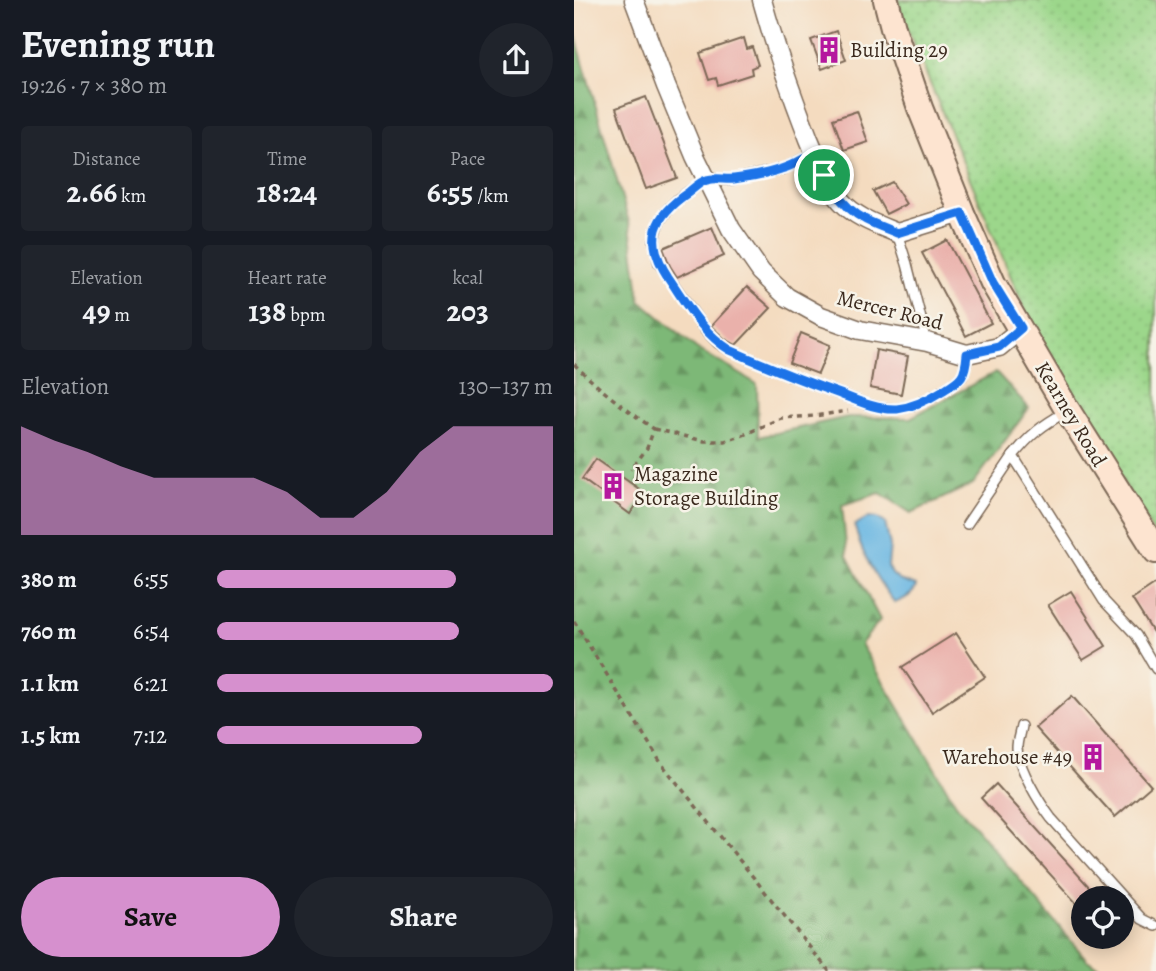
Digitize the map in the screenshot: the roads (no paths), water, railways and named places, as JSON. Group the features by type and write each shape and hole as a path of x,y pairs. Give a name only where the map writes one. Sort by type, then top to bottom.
{"street":[{"name":"Mercer Road","path":"635,0 695,156 731,229 761,272 787,296 821,316 860,330 928,342 967,354"},
{"path":"762,0 796,107 824,175 841,201 866,220 897,233 962,213"},
{"name":"Kearney Road","path":"886,0 920,108 993,283 1068,411 1156,551"},
{"path":"967,354 999,347 1021,328"}],"lane":[{"path":"815,153 783,169 731,180 707,179 678,199 659,222 654,241 659,263 705,330 730,350 873,407 894,409 910,407 928,400 959,380 965,371 967,354"},
{"path":"897,233 928,342"},
{"path":"967,524 1013,456 1032,434 1045,423 1068,411"},
{"path":"1013,456 1104,601 1136,635 1156,669"},
{"path":"1021,726 1017,743 1019,759 1039,802 1142,919 1156,926"}],"water":[{"path":"869,517 878,518 885,523 890,545 888,566 892,574 899,580 916,586 910,595 895,603 870,566 857,535 855,525"}],"place":[{"name":"Building 29","path":"829,50"},
{"name":"Magazine Storage Building","path":"613,486"},
{"name":"Warehouse #49","path":"1093,757"}]}
